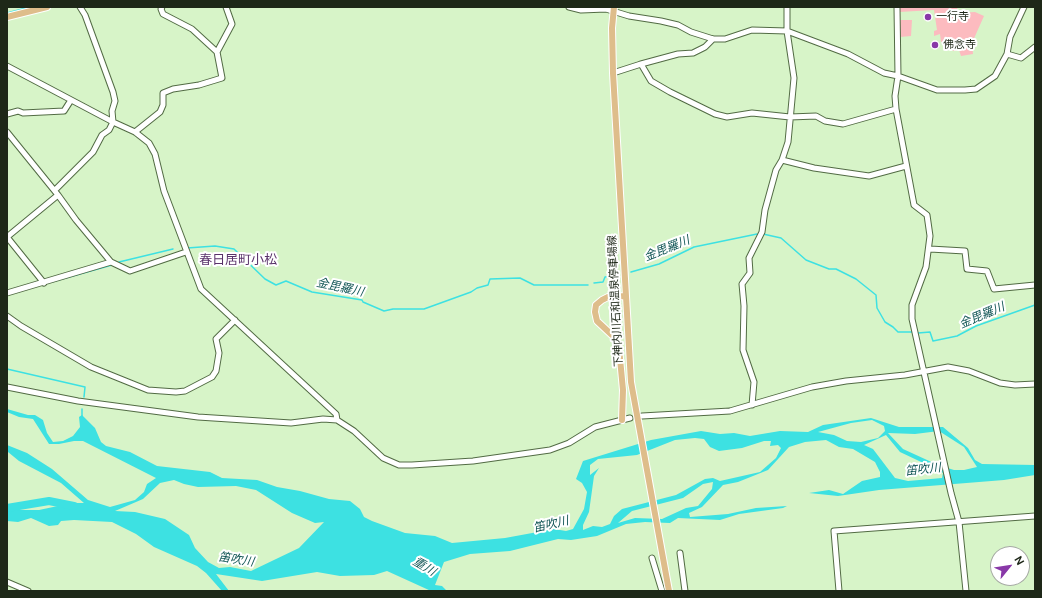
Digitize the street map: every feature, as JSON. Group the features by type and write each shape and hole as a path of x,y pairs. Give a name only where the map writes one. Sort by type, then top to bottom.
{"main road":[{"path":"7,17 47,7"},
{"name":"下神内川石和温泉停車場線","path":"613,9 613,73 630,382 669,591"},
{"path":"622,420 623,390 619,348 613,336 598,321 595,312 596,305 602,300 608,297 625,296"}],"street":[{"path":"44,283 7,237 56,192 93,152 102,135 109,130 112,122 112,111 115,102 113,92 85,15 80,7"},
{"path":"136,132 160,112 163,93 173,89 199,85 222,78 217,52 192,29 163,14 161,10 162,7"},
{"path":"217,52 232,24 226,7"},
{"path":"569,7 581,10 613,9 629,16 678,25 690,32 713,39 725,39 752,30 787,30 848,54 884,73 898,76 938,90 976,89 995,76 1007,54 1010,37 1024,7"},
{"path":"752,405 754,382 743,350 744,306 742,284 750,273 749,258 762,232 765,210 776,170 782,160 788,142 794,78 787,30 787,7"},
{"path":"898,7 898,76 895,96 896,109 914,205 927,215 929,220 930,249 926,267 912,305 912,319 951,493 959,522 966,591"},
{"path":"613,73 678,54 693,52 705,47 713,39"},
{"path":"1007,54 1021,58 1035,48"},
{"path":"641,64 651,81 715,114 727,117 759,114 790,117 818,116 825,121 842,124 896,109"},
{"path":"7,66 112,122 136,132 149,143 155,154 164,191 201,289 336,414 337,420"},
{"path":"7,114 18,111 23,113 64,111 71,100"},
{"path":"7,132 56,192 76,220 112,262 130,271 186,252"},
{"path":"782,160 822,169 869,176 906,166"},
{"path":"930,249 965,252 967,269 987,271 994,289 1035,285"},
{"path":"7,293 112,262"},
{"path":"7,316 21,326 91,367 148,390 176,392 186,390 212,377 216,371 219,353 216,339 236,320"},
{"path":"642,416 730,411 812,387 923,372 948,367 969,371 1004,384 1035,384"},
{"path":"7,387 78,401 198,417 291,422 323,419 337,420 349,427 383,458 399,465 412,466 473,461 550,450 569,443 595,427 630,418"},
{"path":"839,591 834,531 1035,516"},
{"path":"680,553 685,591"},
{"path":"652,558 662,591"},
{"path":"7,582 28,591"}],"shaded area":[{"path":"957,7 958,13 975,12 984,16 972,43 973,54 961,56 959,50 953,51 952,48 949,48 948,41 941,42 940,34 934,36 934,31 937,30 934,10 899,12 900,8"},
{"path":"900,20 912,20 911,36 900,37"}],"water":[{"name":"重川","path":"7,409 28,415 35,415 43,420 47,433 53,442 63,441 73,436 80,427 79,417 82,415 95,428 101,442 106,446 130,452 157,466 210,472 222,478 257,480 277,487 300,491 329,499 350,501 360,509 364,517 372,521 405,533 435,536 452,543 505,538 554,529 566,531 573,529 584,509 587,492 582,483 576,479 583,461 651,440 701,431 720,434 734,433 750,436 780,431 808,432 823,425 871,418 899,427 943,427 968,448 975,460 982,464 1035,465 1035,475 1004,480 879,490 838,496 809,493 829,490 843,494 862,481 880,477 880,472 875,462 853,449 839,447 826,440 805,442 789,447 768,470 738,482 723,485 702,507 689,513 690,517 728,514 756,508 787,506 783,508 739,514 720,520 678,518 670,523 645,522 626,524 597,536 571,540 558,539 510,551 470,554 444,562 435,585 442,586 447,591 431,591 387,571 374,575 340,576 317,572 262,581 216,574 229,591 222,591 206,573 197,566 154,547 136,534 112,522 74,520 61,521 58,525 49,526 31,518 18,522 7,521 7,510 39,510 72,503 84,503 61,483 19,461 8,452 7,445 27,453 52,469 88,500 110,507 135,500 144,492 147,484 156,478 83,441 49,444 33,419 19,417 7,412","holes":["872,420 884,426 885,431 878,438 861,442 847,441 834,435 818,432 851,423","939,431 964,447 977,467 964,470 954,470 938,465 903,449 888,433 915,434","886,435 900,452 943,473 942,478 908,481 895,478 873,449 864,445","695,438 704,439 710,447 719,451 742,448 764,441 771,441 770,446 778,445 781,448 776,458 760,472 720,481 713,478 705,479 676,495 622,509 614,516 610,524 602,527 593,526 583,530 583,525 589,512 594,476 599,468 590,475 590,465 598,459 637,455 675,440","174,480 198,487 236,486 256,490 292,513 315,523 324,522 299,548 251,571 230,567 219,568 208,562 195,548 189,535 165,519 135,512 115,511 143,499 160,483","713,482 712,489 698,506 686,508 662,519 635,518 618,523 632,511 683,498 703,484"]}],"waterway":[{"path":"7,13 30,7"},
{"name":"金毘羅川","path":"631,272 659,264 694,247 757,234"},
{"name":"金毘羅川","path":"763,234 781,238 806,260 829,269 836,269 856,279 876,295 877,308 885,322 898,332 912,332"},
{"name":"金毘羅川","path":"187,248 215,246 234,249 265,279 276,285 286,281 312,292 362,300 363,302 384,311 393,309 424,309 488,285 490,279 520,278 534,285 588,285"},
{"name":"金毘羅川","path":"119,262 173,249"},
{"name":"金毘羅川","path":"44,284 112,265"},
{"name":"金毘羅川","path":"594,283 603,282 605,277 617,275"},
{"name":"金毘羅川","path":"918,333 930,332 933,341 957,336 976,326 1035,305"},
{"path":"7,369 85,387 84,397"},
{"path":"82,409 82,417"},
{"name":"笛吹川","path":"7,508 49,501 74,506"}],"place":[{"name":"一行寺","path":"928,17"},
{"name":"佛念寺","path":"935,45"}],"district":[{"name":"春日居町小松","path":"238,261"}]}
